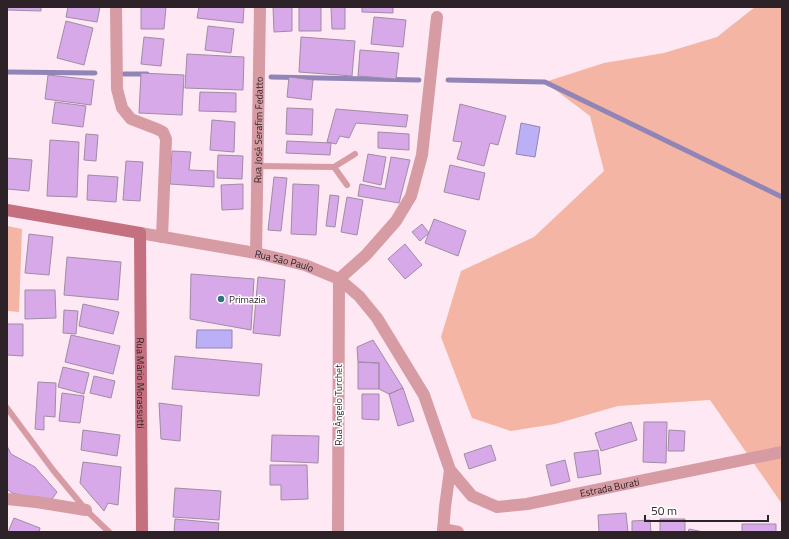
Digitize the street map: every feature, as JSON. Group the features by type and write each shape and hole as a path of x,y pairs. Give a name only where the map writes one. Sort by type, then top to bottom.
{"main road":[{"name":"Rua São Paulo","path":"7,210 140,233"},
{"name":"Rua Mário Morassutti","path":"140,233 142,532"}],"street":[{"path":"116,7 117,89 122,108 131,119 157,128 163,132 166,139 162,237"},
{"name":"Rua José Serafim Fedatto","path":"256,253 260,7"},
{"path":"339,279 366,255 396,221 411,196 422,154 437,17"},
{"name":"Rua São Paulo","path":"140,233 256,253 305,265 339,279 359,296 377,318 424,395 450,470"},
{"name":"Rua Ângelo Turchet","path":"338,532 339,279"},
{"name":"Estrada Burati","path":"450,470 472,496 497,507 527,504 782,452"},
{"path":"450,470 443,531 458,532"},
{"path":"7,499 86,510"}],"lane":[{"path":"258,166 334,168 355,154"},
{"path":"334,168 347,185"},
{"path":"7,408 53,470 86,510 109,532"}],"shaded area":[{"path":"755,7 782,7 782,504 710,400 618,406 555,424 511,431 472,418 441,337 461,271 534,237 604,171 590,116 545,82 604,63 664,53 717,37"},
{"path":"521,123 540,127 535,157 516,154"},
{"path":"7,226 22,229 19,312 7,311"},
{"path":"197,330 232,330 232,348 196,348"}],"building":[{"path":"7,7 41,7 41,11 7,10"},
{"path":"68,7 100,7 97,22 66,17"},
{"path":"141,7 166,7 164,29 141,29"},
{"path":"199,7 244,7 243,23 197,18"},
{"path":"273,7 292,7 292,31 274,32"},
{"path":"299,7 321,7 321,31 299,31"},
{"path":"331,7 345,7 345,29 332,29"},
{"path":"362,7 393,7 393,13 362,12"},
{"path":"374,17 406,20 403,47 371,44"},
{"path":"66,21 93,28 84,65 57,58"},
{"path":"208,26 234,29 231,53 205,50"},
{"path":"144,37 164,39 161,66 141,64"},
{"path":"301,37 355,41 352,76 299,72"},
{"path":"360,50 399,53 396,79 358,76"},
{"path":"187,54 244,57 243,90 185,88"},
{"path":"141,73 184,75 182,115 139,113"},
{"path":"48,75 94,80 91,105 45,99"},
{"path":"289,77 313,80 311,100 287,97"},
{"path":"200,92 236,93 236,112 199,111"},
{"path":"55,102 86,106 83,127 52,123"},
{"path":"460,104 506,116 498,145 490,143 484,166 457,159 462,142 453,141"},
{"path":"287,108 313,109 312,135 286,134"},
{"path":"336,109 408,115 406,127 356,123 349,138 340,136 336,144 327,142"},
{"path":"212,120 235,122 234,152 210,150"},
{"path":"378,132 409,134 409,150 378,148"},
{"path":"86,134 98,135 96,161 84,160"},
{"path":"50,140 79,142 77,197 47,196"},
{"path":"287,141 331,143 330,155 286,153"},
{"path":"172,151 191,152 189,170 214,171 214,187 170,184"},
{"path":"368,154 386,157 381,185 363,181"},
{"path":"218,155 243,156 242,179 217,178"},
{"path":"391,157 410,160 399,203 358,196 360,184 385,189"},
{"path":"7,158 32,160 29,191 7,189"},
{"path":"126,161 143,162 140,201 123,200"},
{"path":"450,165 485,173 479,200 444,192"},
{"path":"88,175 118,177 116,202 87,200"},
{"path":"274,177 287,178 281,231 268,230"},
{"path":"243,184 243,209 222,210 221,185"},
{"path":"293,184 319,185 316,235 291,234"},
{"path":"330,195 339,196 335,227 326,226"},
{"path":"347,197 363,200 357,235 341,232"},
{"path":"434,219 466,231 458,256 425,243"},
{"path":"422,224 429,233 420,241 412,232"},
{"path":"29,234 53,237 49,275 25,273"},
{"path":"405,244 422,265 405,279 388,259"},
{"path":"67,257 121,262 118,300 64,295"},
{"name":"Primazia","path":"191,274 254,279 251,330 190,319"},
{"path":"258,277 285,280 280,336 253,333"},
{"path":"25,290 55,290 56,318 25,319"},
{"path":"83,304 119,312 113,334 79,326"},
{"path":"64,310 78,311 76,334 63,333"},
{"path":"7,324 23,324 23,356 7,355"},
{"path":"71,335 120,346 113,374 65,362"},
{"path":"373,340 403,388 389,394 379,389 379,363 358,362 357,347"},
{"path":"175,356 262,364 259,396 172,389"},
{"path":"358,362 379,363 379,389 358,389"},
{"path":"63,367 89,373 84,394 58,387"},
{"path":"94,376 115,381 111,398 90,393"},
{"path":"38,382 56,383 55,417 44,416 44,430 35,429"},
{"path":"403,388 414,421 398,426 389,394"},
{"path":"62,393 84,396 80,423 59,421"},
{"path":"362,394 379,394 379,420 362,419"},
{"path":"159,403 182,406 180,441 161,439"},
{"path":"631,422 637,440 601,451 595,433"},
{"path":"644,422 667,422 666,463 643,462"},
{"path":"83,430 120,435 117,456 81,450"},
{"path":"669,430 685,431 684,451 668,451"},
{"path":"272,435 319,436 318,463 271,461"},
{"path":"491,445 496,460 469,469 464,454"},
{"path":"7,446 11,454 35,467 57,492 50,502 12,493 7,489"},
{"path":"598,450 601,474 578,478 574,453"},
{"path":"565,460 570,481 551,486 546,465"},
{"path":"83,462 121,467 118,505 108,503 104,511 80,483"},
{"path":"270,465 307,465 308,499 281,500 281,485 270,485"},
{"path":"175,488 221,491 219,520 173,517"},
{"path":"626,513 628,532 599,532 598,515"},
{"path":"14,518 40,528 39,532 8,532"},
{"path":"175,519 219,523 218,532 174,532"},
{"path":"660,519 685,519 685,532 660,532"},
{"path":"650,520 651,532 632,532 632,521"},
{"path":"742,524 776,524 776,532 742,532"},
{"path":"689,529 703,532 688,532"}],"waterway":[{"path":"7,72 95,73"},
{"path":"124,74 147,74"},
{"path":"271,77 419,80"},
{"path":"448,80 545,82 782,197"}],"place":[{"name":"Primazia","path":"221,299"}]}
